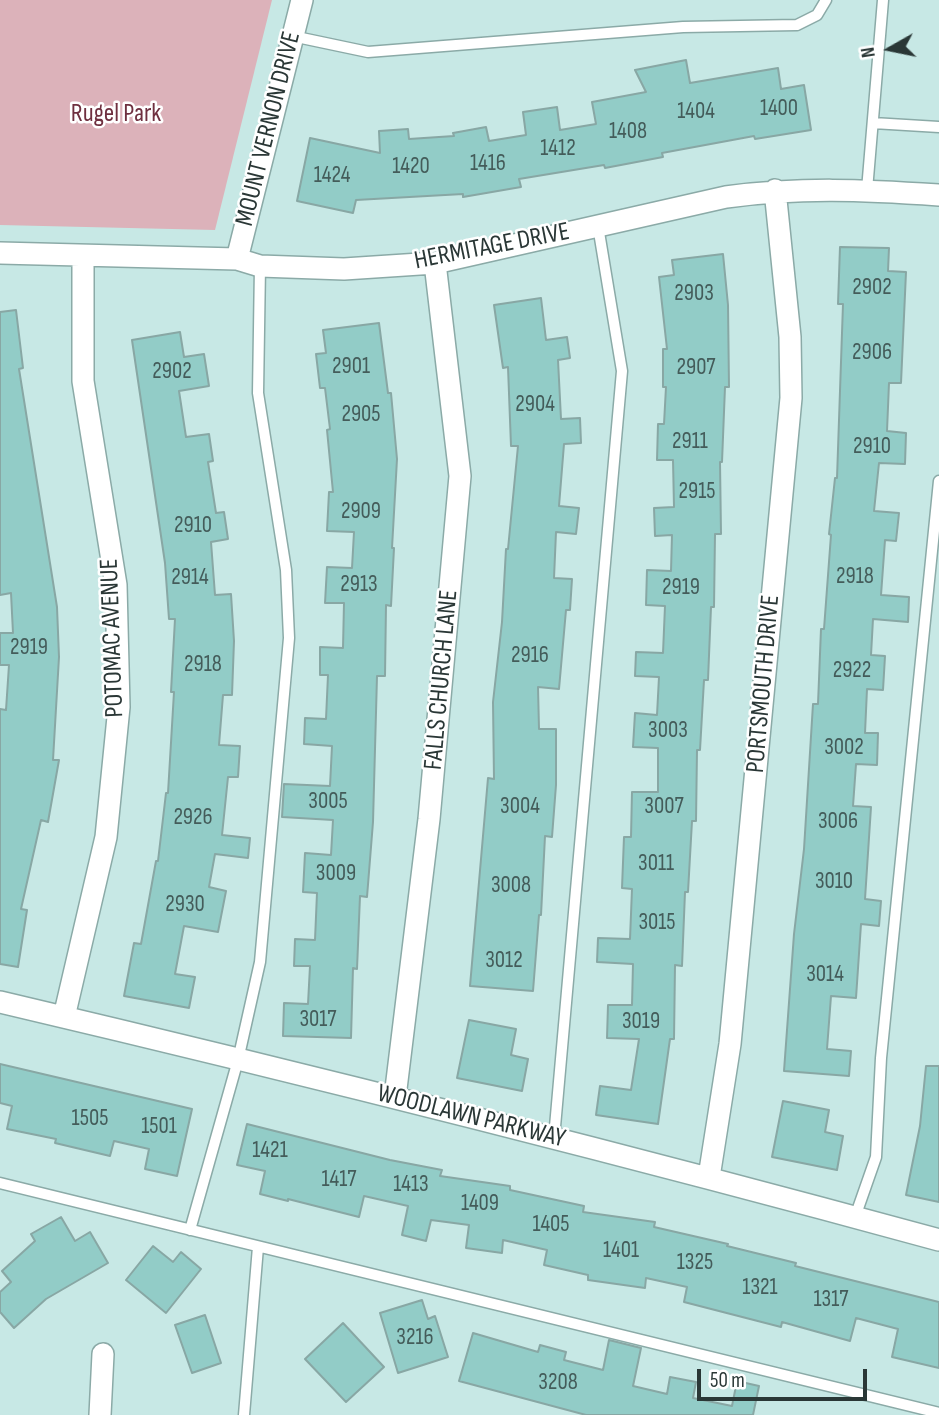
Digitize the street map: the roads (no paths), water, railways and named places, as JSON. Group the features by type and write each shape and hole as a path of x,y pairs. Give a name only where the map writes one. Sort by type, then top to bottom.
{"street":[{"name":"MOUNT VERNON DRIVE","path":"237,259 302,0"},
{"name":"HERMITAGE DRIVE","path":"0,253 237,259 260,266 344,269 436,263 726,197 775,190 867,190 939,195"},
{"name":"PORTSMOUTH DRIVE","path":"709,1177 730,1044 791,398 790,337 775,190"},
{"name":"POTOMAC AVENUE","path":"64,1017 106,837 119,707 116,585 83,381 83,256"},
{"name":"FALLS CHURCH LANE","path":"395,1097 429,819 460,476 436,263"},
{"name":"WOODLAWN PARKWAY","path":"0,1002 395,1097 709,1177 939,1240"},
{"path":"100,1415 103,1354"}],"lane":[{"path":"292,36 368,51 683,27 797,25 817,15 826,0"},
{"path":"867,190 883,0"},
{"path":"873,123 939,127"},
{"path":"554,1138 622,371 598,226"},
{"path":"190,1230 238,1060 260,962 289,638 286,570 258,393 260,266"},
{"path":"855,1217 876,1157 881,1058 939,481"},
{"path":"0,1183 939,1413"},
{"path":"244,1415 258,1247"}],"park label":[{"name":"Rugel Park","path":"116,114"}]}
